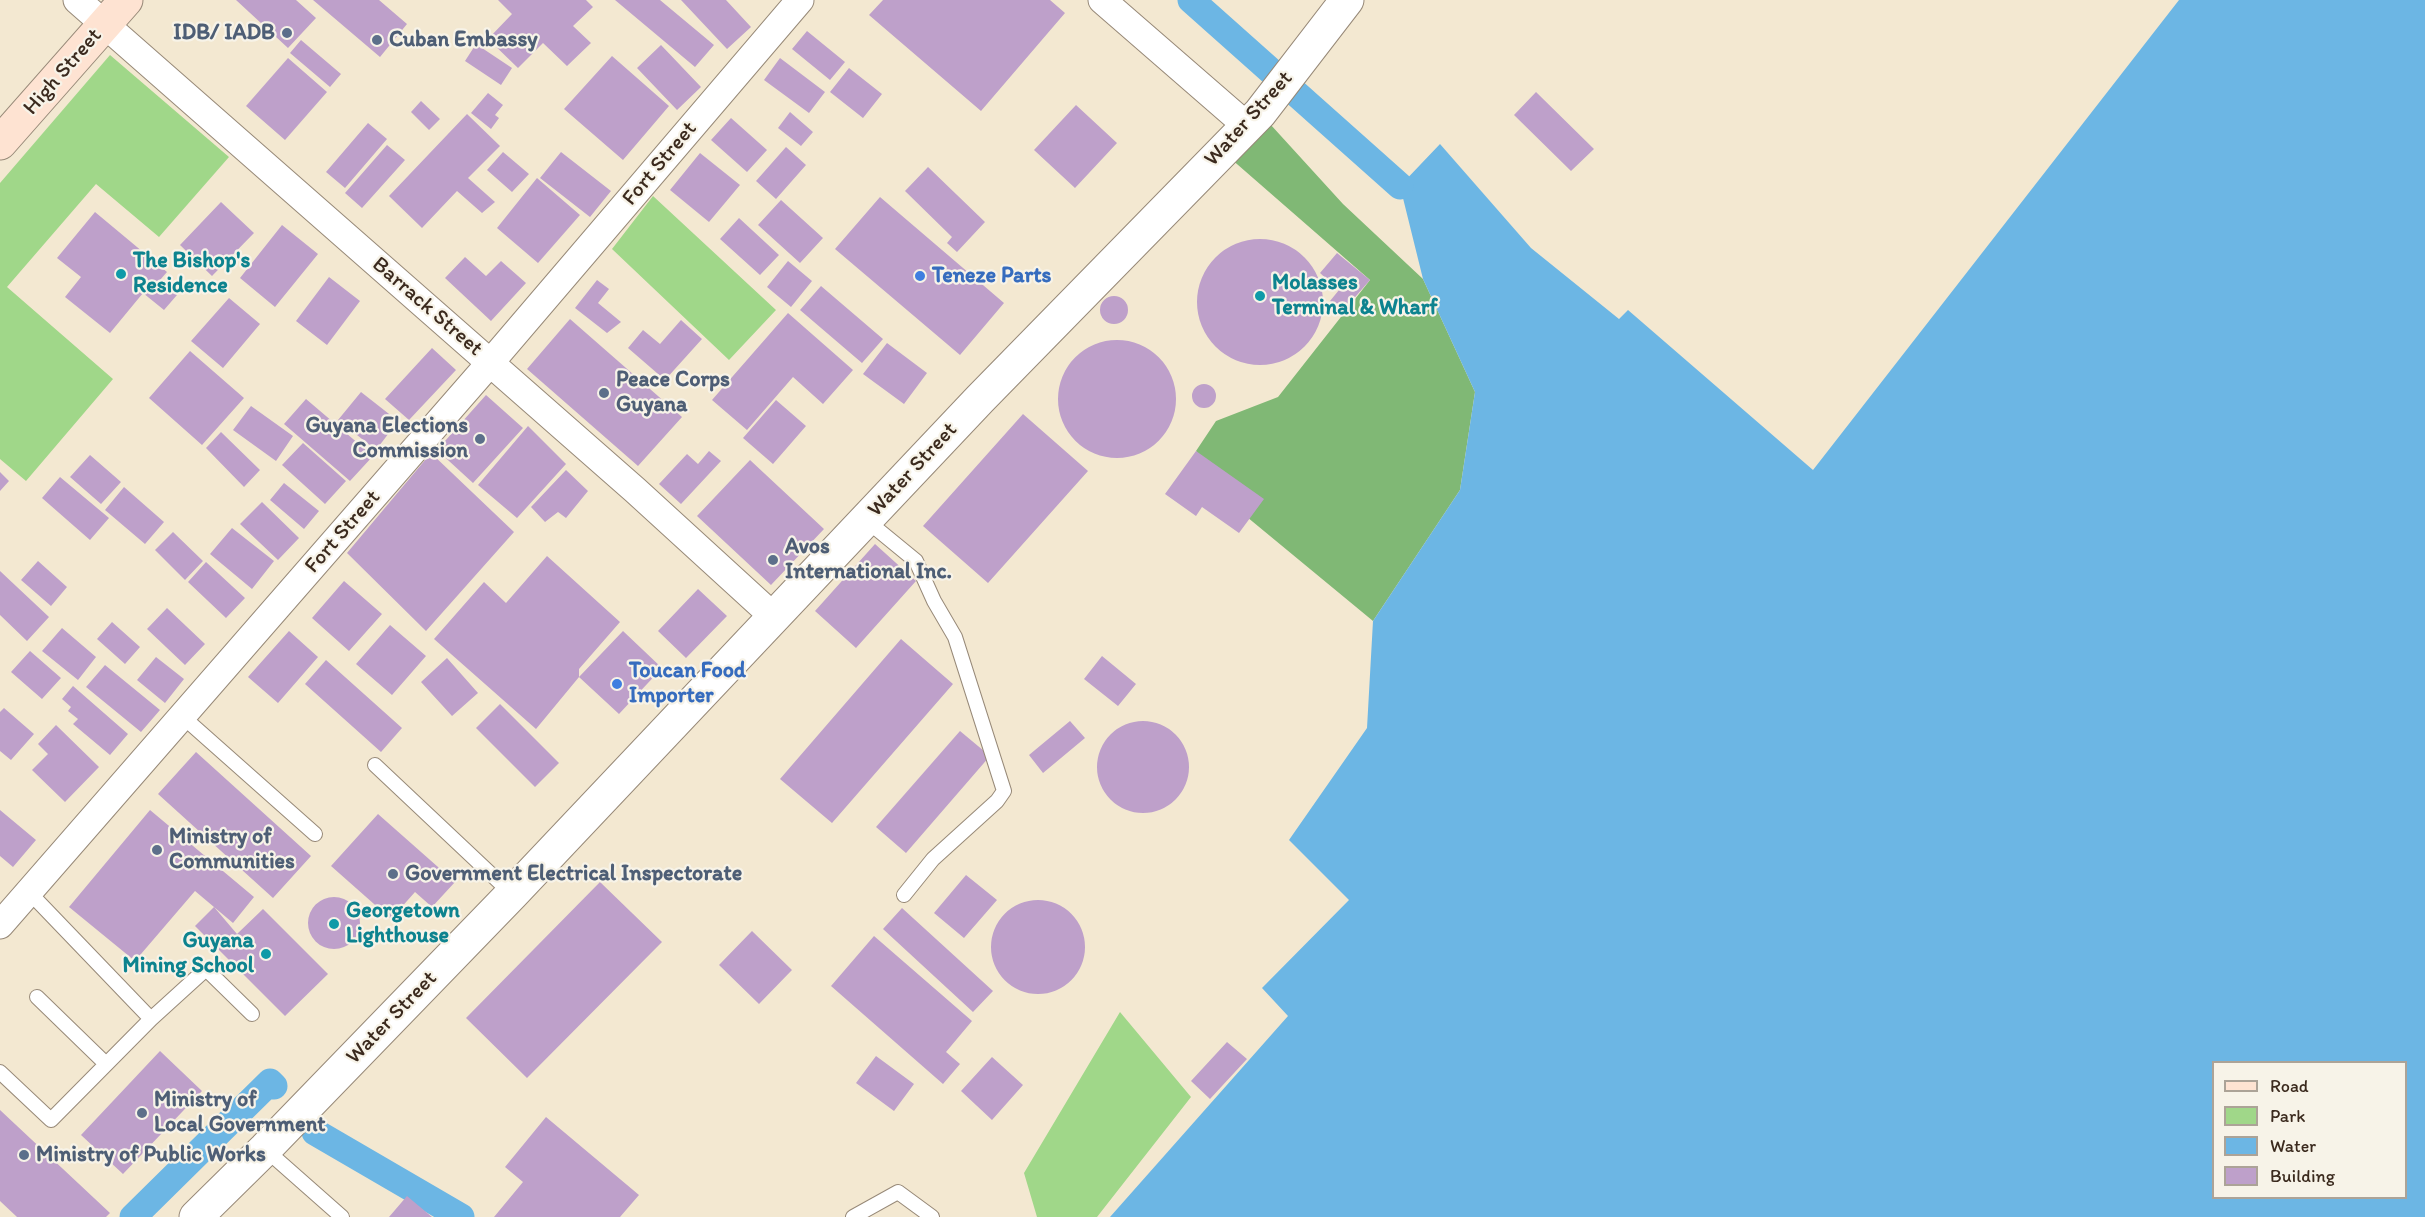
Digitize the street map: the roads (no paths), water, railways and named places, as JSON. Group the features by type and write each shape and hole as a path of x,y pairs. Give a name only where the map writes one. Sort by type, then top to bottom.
{"main road":[{"name":"High Street","path":"0,143 126,0"}],"street":[{"name":"Barrack Street","path":"77,0 490,363 774,617"},
{"name":"Fort Street","path":"0,925 490,363 800,0"},
{"path":"1102,0 1254,119"},
{"name":"Water Street","path":"195,1217 265,1149 512,894 866,520 1254,119 1347,0"}],"lane":[{"path":"866,520 916,561 934,601 955,637 1004,791 997,801 933,859 904,895"},
{"path":"182,716 315,834"},
{"path":"375,765 512,894"},
{"path":"28,892 151,1019"},
{"path":"0,1072 51,1120 151,1019 206,969 252,1014"},
{"path":"37,997 106,1064"},
{"path":"265,1149 342,1217"},
{"path":"854,1217 898,1192 932,1217"}],"water":[{"path":"2179,0 2425,0 2425,1217 1110,1217 1288,1016 1262,988 1349,900 1289,840 1367,728 1373,621 1460,490 1475,392 1423,279 1400,186 1440,144 1531,248 1619,319 1628,310 1813,470"}],"waterway":[{"path":"1191,0 1400,186"},
{"path":"133,1217 270,1082 274,1086"},
{"path":"315,1132 461,1217"}],"place":[{"name":"IDB/ IADB","path":"287,33"},
{"name":"Cuban Embassy","path":"377,40"},
{"name":"The Bishop's Residence","path":"121,274"},
{"name":"Teneze Parts","path":"920,276"},
{"name":"Molasses Terminal & Wharf","path":"1260,296"},
{"name":"Peace Corps Guyana","path":"604,393"},
{"name":"Guyana Elections Commission","path":"480,439"},
{"name":"Avos International Inc.","path":"773,560"},
{"name":"Toucan Food Importer","path":"617,684"},
{"name":"Ministry of Communities","path":"157,850"},
{"name":"Government Electrical Inspectorate","path":"393,874"},
{"name":"Georgetown Lighthouse","path":"334,924"},
{"name":"Guyana Mining School","path":"266,954"},
{"name":"Ministry of Local Government","path":"142,1113"},
{"name":"Ministry of Public Works","path":"24,1155"}]}
